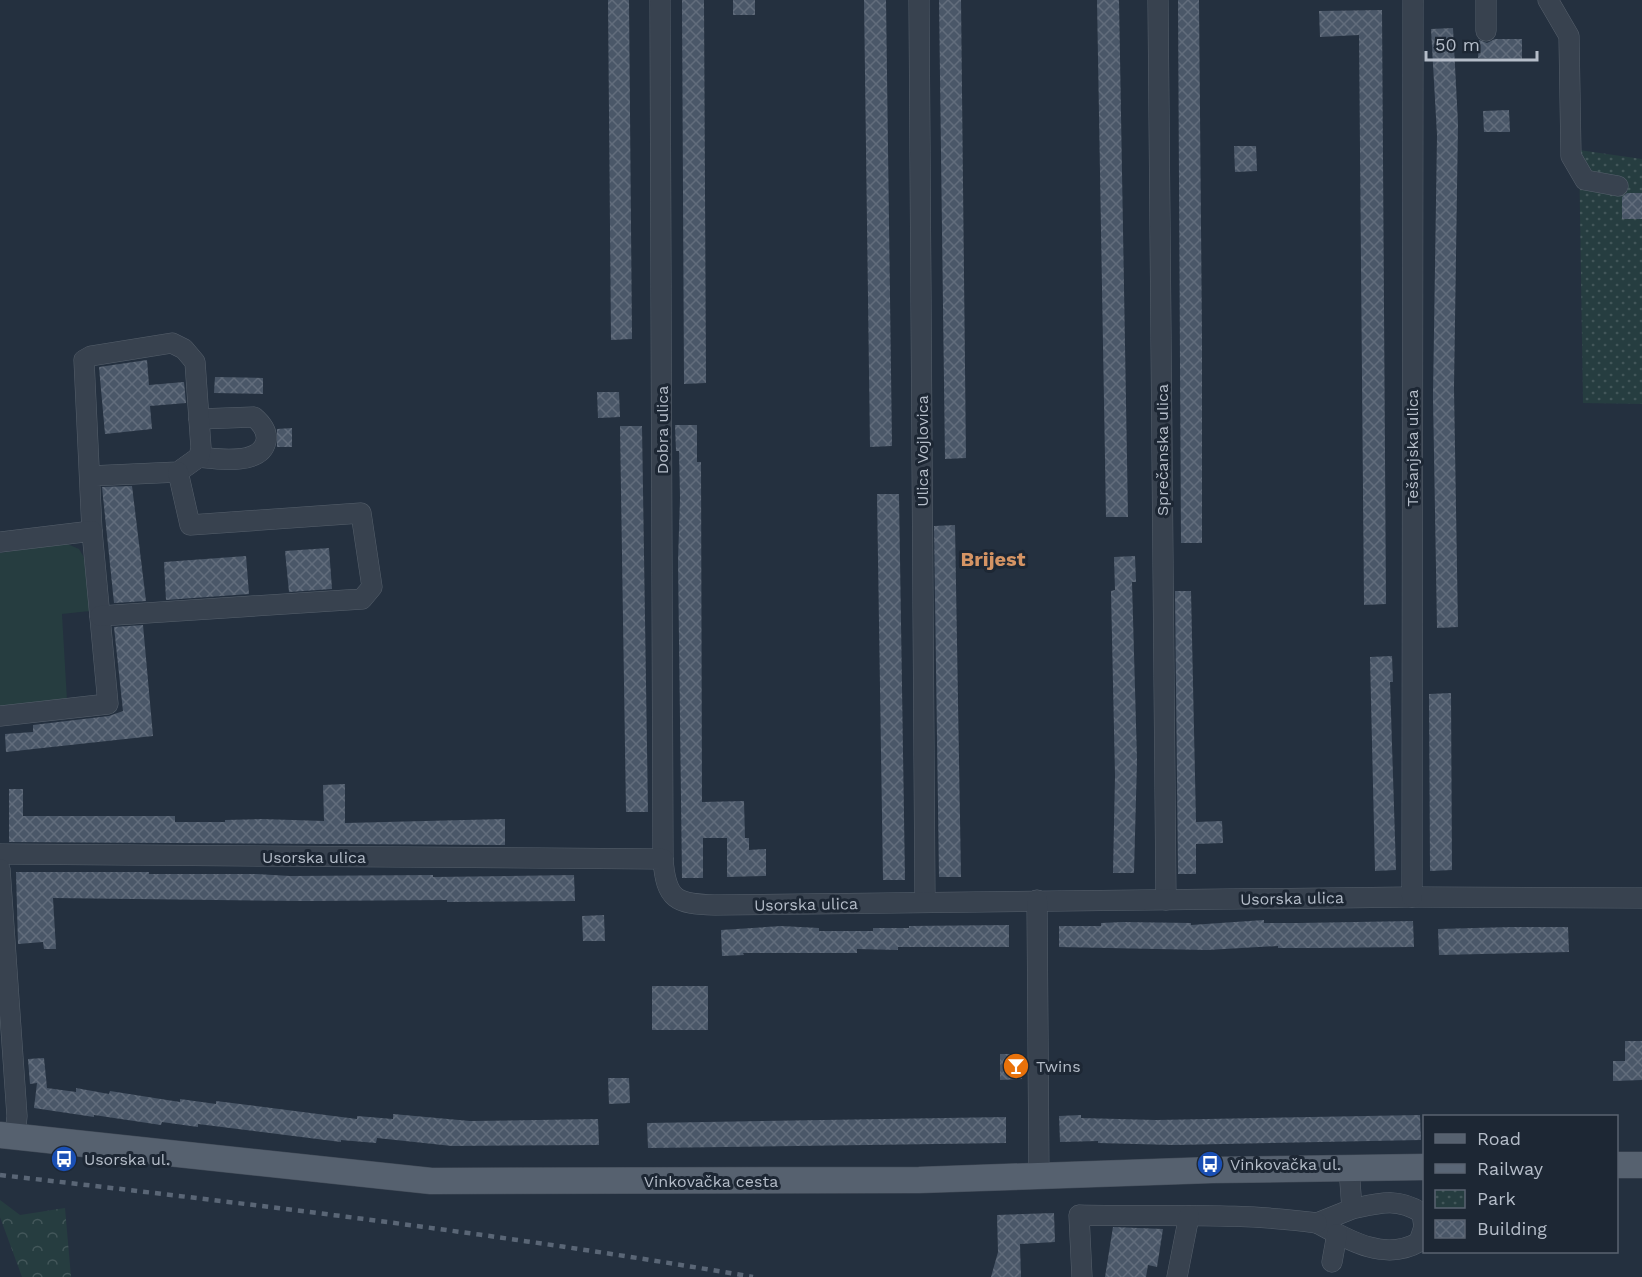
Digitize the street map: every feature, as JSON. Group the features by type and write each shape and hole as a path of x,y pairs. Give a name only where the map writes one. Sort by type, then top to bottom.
{"main road":[{"name":"Vinkovačka cesta","path":"7,1136 431,1181 1039,1178 1212,1170 1423,1167"},
{"path":"1618,1165 1642,1166"}],"street":[{"name":"Dobra ulica","path":"660,0 663,859"},
{"name":"Ulica Vojlovica","path":"919,0 925,902"},
{"name":"Sprečanska ulica","path":"1158,0 1166,900"},
{"name":"Tešanjska ulica","path":"1412,897 1413,0"},
{"path":"1486,0 1486,31"},
{"path":"1548,0 1569,36 1572,156 1585,180 1618,186"},
{"path":"0,716 108,704 92,531 84,360 91,356 172,343 184,349 195,362 201,448 199,458"},
{"path":"90,476 178,472 199,458 253,457 261,451 266,434 262,424 254,417 199,419"},
{"path":"100,616 362,599 372,586 361,513 190,525 178,472"},
{"path":"0,542 92,531"},
{"name":"Usorska ulica","path":"0,854 663,859 664,882 669,890 675,898 692,904 1412,897 1642,898"},
{"path":"0,869 17,1116 7,1136"},
{"path":"1037,900 1039,1178"},
{"path":"1349,1168 1352,1209"},
{"path":"1317,1223 1352,1209 1382,1203 1407,1204 1422,1213 1423,1220"},
{"path":"1082,1277 1079,1215 1275,1217 1317,1223 1337,1234 1382,1251 1407,1250 1419,1242 1423,1230"},
{"path":"1177,1277 1189,1216"},
{"path":"1332,1262 1337,1234"}],"green space":[{"path":"1579,150 1642,159 1642,404 1583,403"},
{"path":"65,543 79,549 85,559 90,611 62,614 67,700 0,710 0,553"},
{"path":"0,1200 20,1215 65,1208 71,1277 22,1277 0,1217"}],"building":[{"path":"608,0 629,0 632,339 611,340"},
{"path":"682,0 704,0 706,383 684,384"},
{"path":"733,0 755,0 755,15 733,15"},
{"path":"864,0 886,0 892,446 870,447"},
{"path":"939,0 961,0 966,458 945,459"},
{"path":"1097,0 1119,0 1128,517 1106,517"},
{"path":"1178,0 1199,0 1202,543 1181,543"},
{"path":"1382,10 1386,604 1364,605 1359,35 1320,37 1319,11"},
{"path":"1453,28 1458,123 1454,388 1458,627 1437,628 1433,397 1437,135 1431,29"},
{"path":"1495,39 1522,39 1522,59 1478,58 1479,40 1487,43"},
{"path":"1509,110 1510,132 1484,132 1483,111"},
{"path":"1234,146 1256,146 1257,171 1235,172"},
{"path":"1627,193 1642,193 1642,219 1622,219 1622,197"},
{"path":"147,360 149,385 184,382 186,403 150,406 152,429 105,434 99,367"},
{"path":"215,377 263,378 263,394 214,393"},
{"path":"597,392 619,392 620,417 598,418"},
{"path":"675,425 697,425 697,462 701,462 702,802 744,801 745,838 749,838 749,850 766,849 766,876 727,877 727,838 703,838 703,878 682,878 678,561 680,498 679,451 676,451"},
{"path":"620,426 642,426 648,812 626,812"},
{"path":"292,428 292,447 277,447 277,429"},
{"path":"132,486 146,601 114,603 102,487"},
{"path":"877,494 899,494 905,880 883,880"},
{"path":"955,525 961,877 939,877 934,526"},
{"path":"329,548 332,589 289,592 285,551"},
{"path":"246,556 249,594 166,600 164,562"},
{"path":"1135,556 1136,582 1132,582 1137,760 1134,873 1113,873 1115,776 1111,591 1115,590 1114,557"},
{"path":"1175,591 1191,591 1196,822 1222,821 1223,843 1196,844 1196,874 1178,874"},
{"path":"143,625 153,736 6,752 5,734 33,732 33,725 109,716 123,711 114,627"},
{"path":"1392,656 1393,682 1390,682 1396,870 1375,871 1370,657"},
{"path":"1451,693 1452,870 1430,871 1429,694"},
{"path":"345,784 345,823 505,819 505,845 9,842 9,789 23,789 23,816 175,816 175,822 261,819 324,821 323,785"},
{"path":"16,872 149,872 149,874 290,876 433,875 433,877 574,875 575,901 53,898 56,949 44,949 43,942 18,944"},
{"path":"604,915 605,941 583,941 582,916"},
{"path":"1264,920 1264,923 1413,921 1414,947 1278,948 1278,946 1207,950 1059,947 1059,926 1101,926 1101,923 1123,922 1191,923 1191,925"},
{"path":"1009,925 1009,947 898,947 898,950 857,949 857,953 743,953 744,955 722,956 721,930 781,926 819,928 819,931 873,931 873,928 909,928 909,926"},
{"path":"1568,927 1569,952 1439,955 1438,929"},
{"path":"652,986 708,986 708,1030 652,1030"},
{"path":"1625,1041 1642,1041 1642,1080 1613,1081 1613,1061 1625,1061"},
{"path":"1000,1054 1022,1054 1022,1079 1000,1080"},
{"path":"44,1058 47,1088 76,1092 76,1088 109,1094 110,1091 180,1102 180,1099 216,1104 216,1101 357,1119 357,1116 393,1119 393,1114 470,1121 598,1119 599,1145 452,1146 377,1138 376,1143 341,1140 341,1142 198,1124 198,1127 162,1122 161,1125 34,1108 37,1083 30,1084 28,1059"},
{"path":"608,1078 629,1078 630,1103 609,1104"},
{"path":"1081,1115 1081,1118 1156,1120 1420,1115 1421,1140 1174,1145 1098,1143 1098,1141 1060,1142 1059,1116"},
{"path":"1006,1117 1006,1143 648,1148 647,1123"},
{"path":"1054,1213 1055,1242 1020,1244 1021,1277 991,1277 998,1252 997,1215"},
{"path":"1113,1227 1163,1229 1157,1267 1148,1265 1146,1277 1105,1277"}],"railway":[{"path":"0,1175 471,1233 753,1277"}],"place":[{"name":"Twins","path":"1016,1066"},
{"name":"Usorska ul.","path":"64,1159"},
{"name":"Vinkovačka ul.","path":"1210,1164"}],"district":[{"name":"Brijest","path":"993,559"}]}
